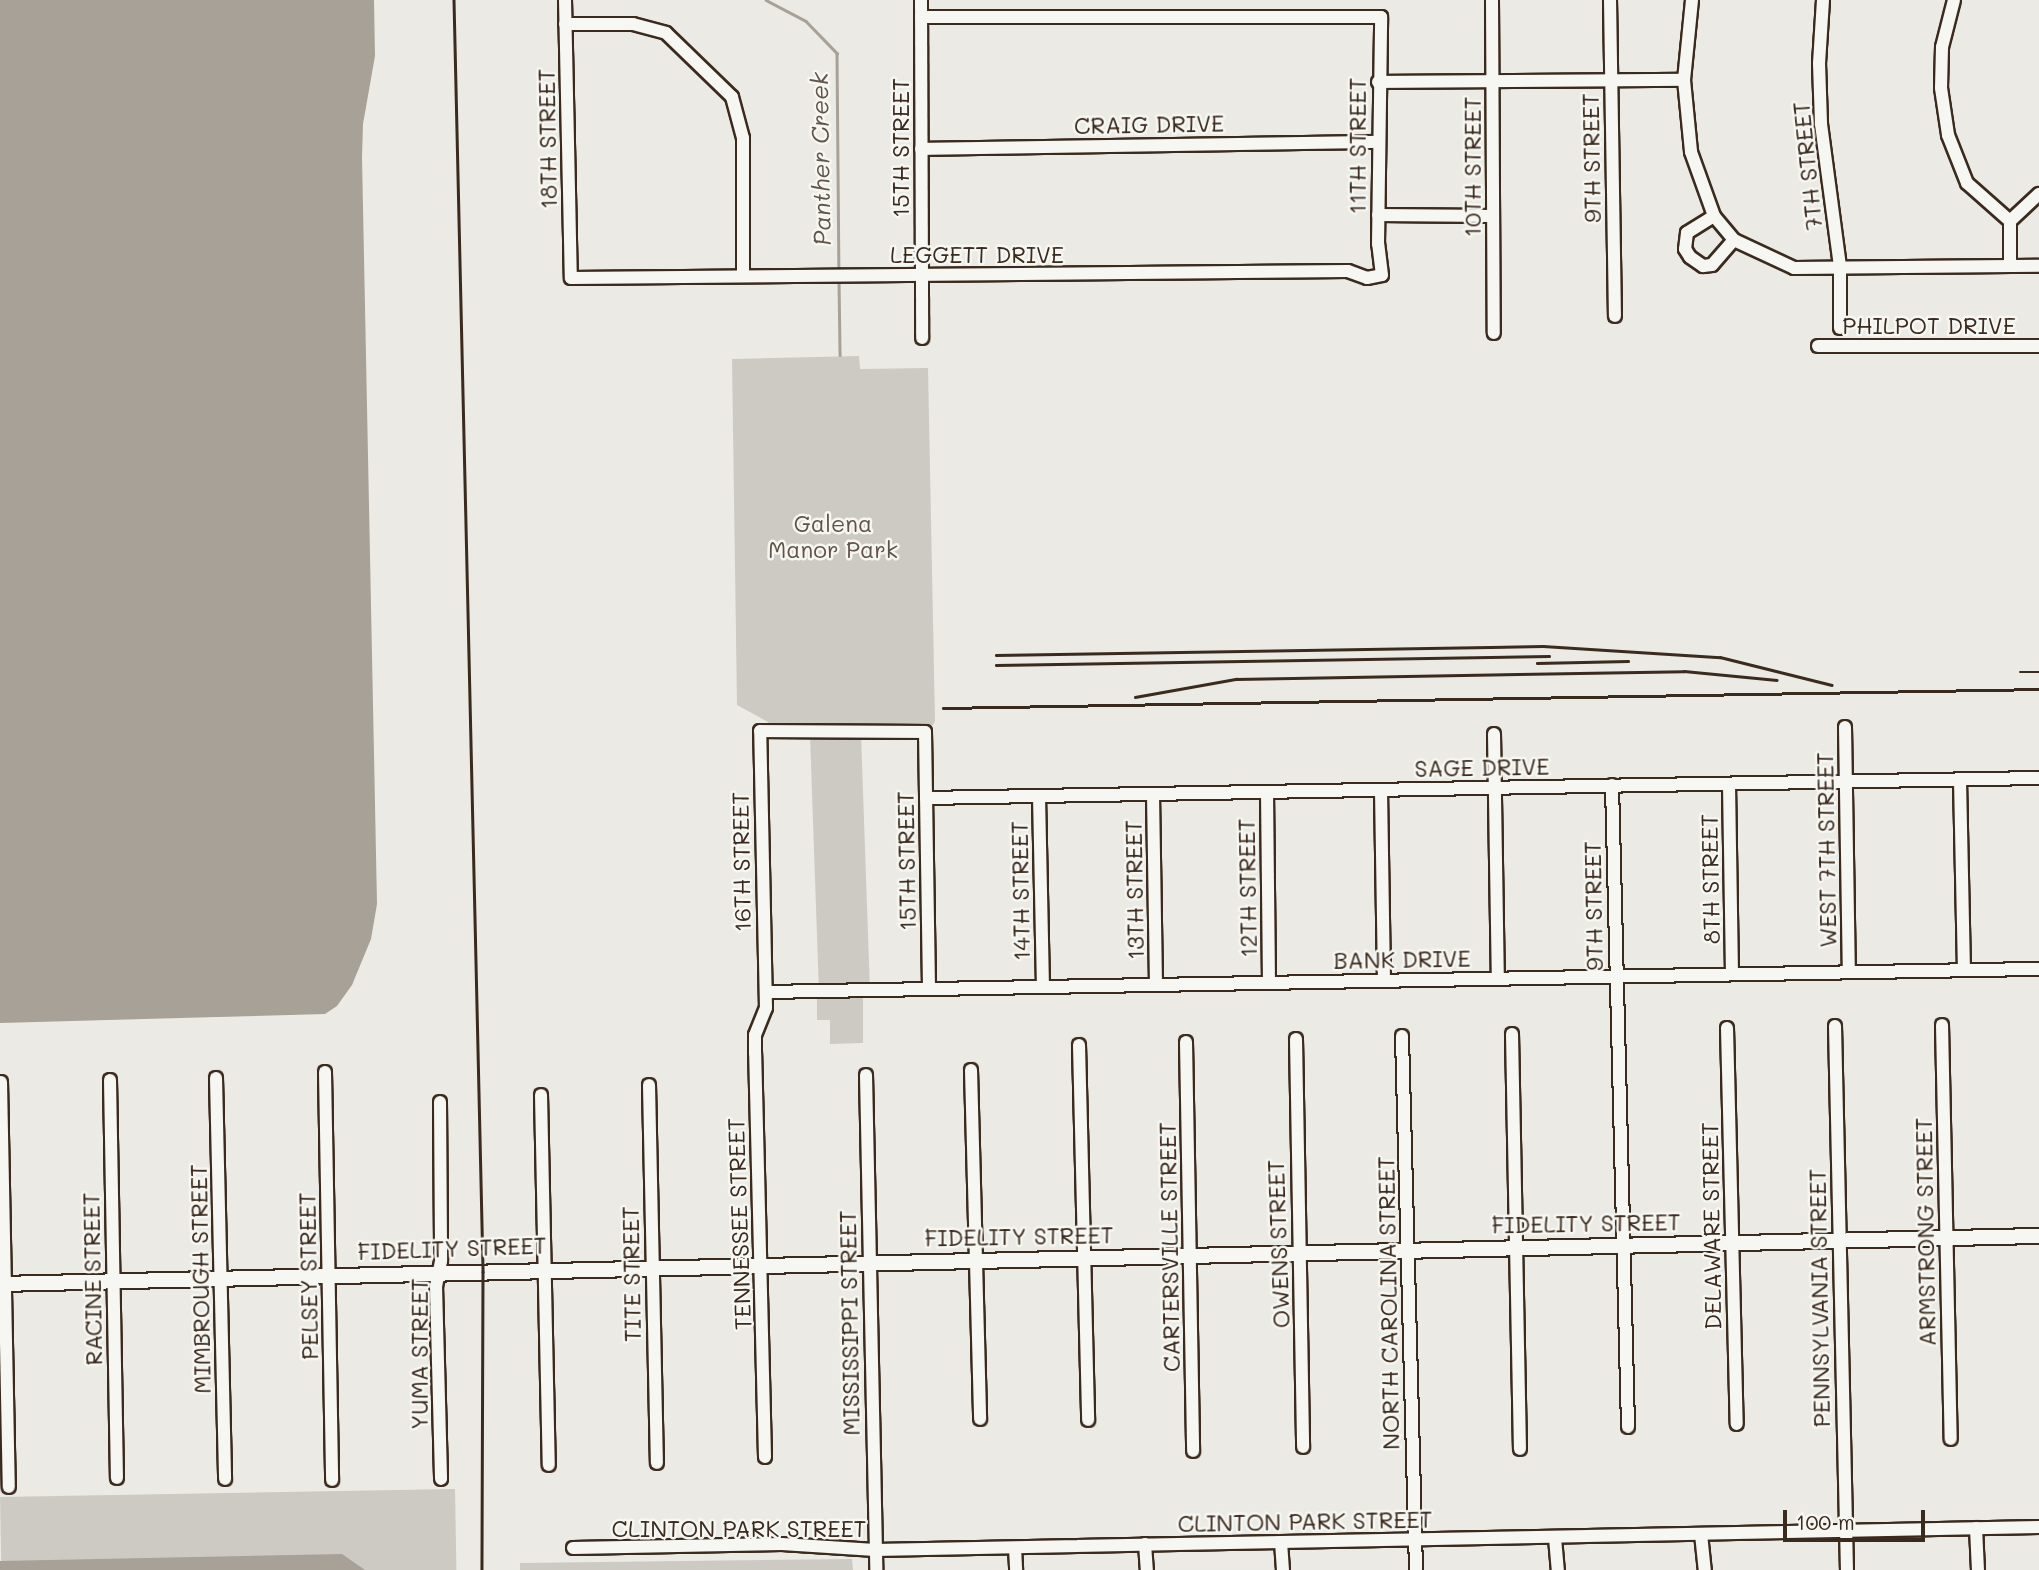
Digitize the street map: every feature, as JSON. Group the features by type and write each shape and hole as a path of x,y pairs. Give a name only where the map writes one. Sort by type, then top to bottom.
{"main road":[{"name":"FIDELITY STREET","path":"2,1284 329,1274 437,1274 544,1268 762,1266 2039,1236"}],"street":[{"name":"18TH STREET","path":"565,0 571,278"},
{"name":"15TH STREET","path":"921,0 922,338"},
{"name":"10TH STREET","path":"1492,0 1494,333"},
{"name":"9TH STREET","path":"1609,0 1615,316"},
{"path":"1692,0 1684,80 1692,152 1714,216 1734,240 1794,268 2039,266"},
{"name":"7TH STREET","path":"1823,0 1821,124 1840,267 1840,328"},
{"path":"1954,0 1942,47 1941,89 1948,135 1967,183 2010,221"},
{"name":"11TH STREET","path":"921,17 1381,17 1378,215 1382,275"},
{"path":"565,24 633,24 666,33 732,97 743,138 743,276"},
{"path":"1378,82 1684,80"},
{"name":"CRAIG DRIVE","path":"921,149 1378,142"},
{"path":"2010,266 2010,221 2039,194"},
{"path":"1378,215 1493,215"},
{"path":"1714,216 1687,233 1685,249 1690,257 1703,266 1712,265 1734,240"},
{"name":"LEGGETT DRIVE","path":"571,278 1348,271 1367,278 1382,275"},
{"name":"PHILPOT DRIVE","path":"1818,346 2039,345"},
{"name":"WEST 7TH STREET","path":"1845,727 1849,972"},
{"name":"15TH STREET","path":"760,730 925,732 929,988"},
{"name":"16TH STREET","path":"760,730 766,992"},
{"path":"1494,734 1498,978"},
{"name":"SAGE DRIVE","path":"926,798 2039,778"},
{"path":"1961,780 1964,970"},
{"name":"8TH STREET","path":"1729,783 1732,974"},
{"name":"9TH STREET","path":"1612,785 1628,1427"},
{"path":"1381,790 1384,981"},
{"name":"12TH STREET","path":"1267,792 1269,983"},
{"name":"13TH STREET","path":"1153,794 1156,985"},
{"name":"14TH STREET","path":"1039,796 1043,986"},
{"name":"BANK DRIVE","path":"766,992 2039,969"},
{"name":"TENNESSEE STREET","path":"765,1457 755,1053 766,992"},
{"name":"ARMSTRONG STREET","path":"1942,1025 1951,1439"},
{"name":"PENNSYLVANIA STREET","path":"1835,1026 1847,1570"},
{"name":"DELAWARE STREET","path":"1727,1028 1737,1424"},
{"path":"1512,1034 1520,1449"},
{"name":"NORTH CAROLINA STREET","path":"1402,1036 1416,1570"},
{"name":"OWENS STREET","path":"1296,1039 1303,1447"},
{"name":"CARTERSVILLE STREET","path":"1186,1042 1192,1255 1193,1451"},
{"path":"1079,1045 1087,1420"},
{"path":"971,1070 980,1419"},
{"name":"PELSEY STREET","path":"325,1072 332,1480"},
{"name":"MISSISSIPPI STREET","path":"866,1075 876,1570"},
{"name":"MIMBROUGH STREET","path":"216,1079 225,1479"},
{"name":"RACINE STREET","path":"110,1080 117,1478"},
{"path":"1,1082 2,1284 9,1487"},
{"name":"TITE STREET","path":"649,1085 657,1463"},
{"path":"541,1095 549,1465"},
{"name":"YUMA STREET","path":"440,1102 441,1261 437,1274 441,1479"},
{"name":"CLINTON PARK STREET","path":"573,1548 782,1544 875,1550 1015,1548 2039,1527"},
{"path":"1976,1528 1978,1570"},
{"path":"1701,1534 1704,1570"},
{"path":"1556,1538 1558,1570"},
{"path":"1281,1542 1283,1570"},
{"path":"1145,1544 1147,1570"},
{"path":"1015,1548 1016,1570"}],"green space":[{"name":"Galena Manor Park","path":"859,356 860,369 928,368 935,721 933,725 769,727 768,722 737,705 732,359"},
{"path":"861,734 870,984 819,986 810,736"},
{"path":"817,996 863,996 863,1043 830,1044 830,1020 817,1020"},
{"path":"455,1489 456,1570 1,1570 0,1497"},
{"path":"852,1559 853,1570 520,1570 520,1563"}],"shaded area":[{"path":"0,0 374,0 375,56 363,124 362,157 377,904 371,939 352,985 337,1006 325,1014 0,1023"},
{"path":"342,1554 365,1570 0,1570 0,1561"}],"waterway":[{"name":"Panther Creek","path":"766,0 806,21 837,53 839,273"},
{"name":"Panther Creek","path":"839,279 840,355"}],"railway":[{"path":"454,0 483,1272 482,1570"},
{"path":"996,655 1543,646 1720,657 1832,685"},
{"path":"996,665 1549,656"},
{"path":"1537,663 1628,661"},
{"path":"1135,697 1236,679 1684,671 1777,680"},
{"path":"2020,672 2039,672"},
{"path":"943,708 2039,689"}]}
